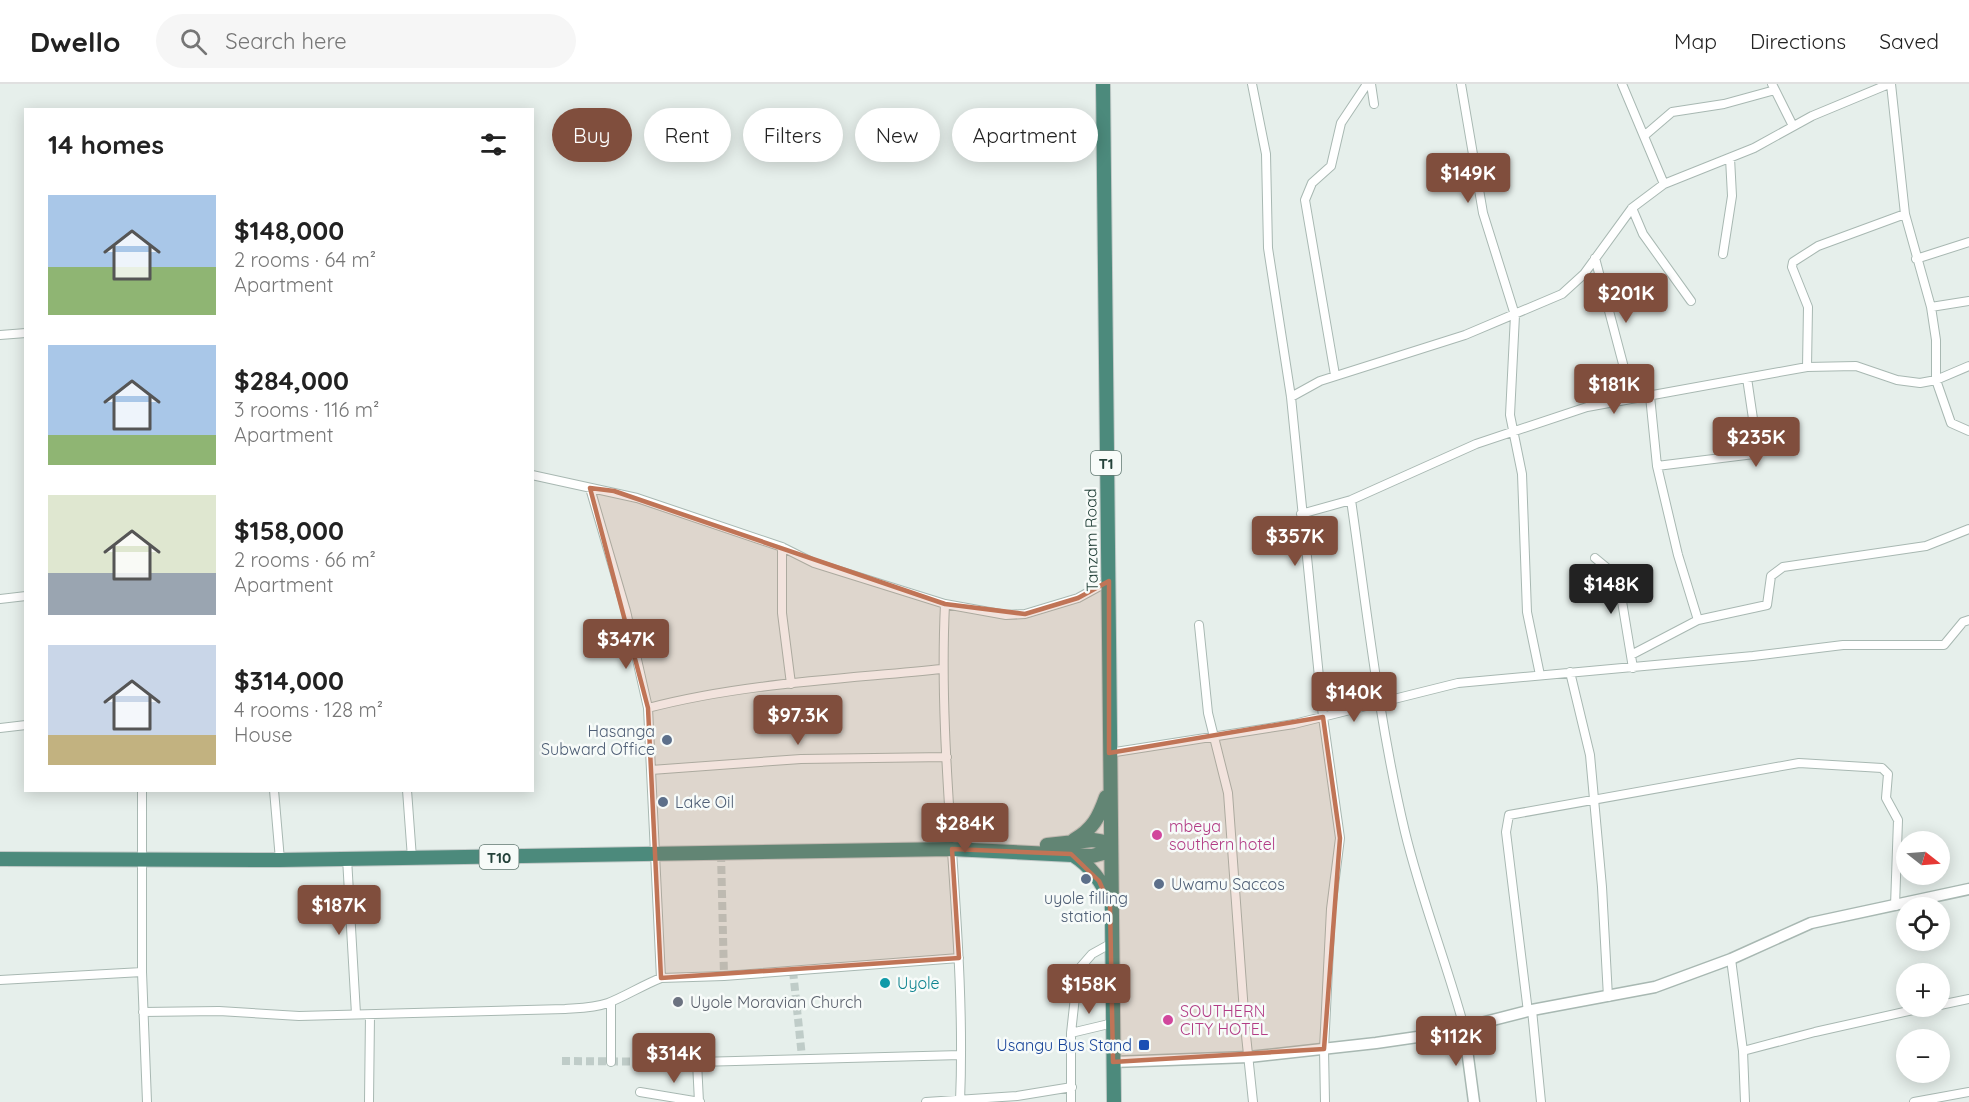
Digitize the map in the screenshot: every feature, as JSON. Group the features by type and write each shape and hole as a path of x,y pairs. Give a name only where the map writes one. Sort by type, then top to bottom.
{"highway":[{"name":"Tanzam Road","path":"1103,84 1111,847"},
{"path":"1109,788 1097,820 1069,849 1100,881 1110,905"},
{"name":"T10","path":"0,859 280,860 1069,849 1093,840 1111,847"},
{"name":"T1","path":"1111,847 1110,944 1114,1102"}],"street":[{"path":"1252,84 1266,154 1268,248 1291,397 1323,717 1340,838 1331,909 1324,1049 1325,1102"},
{"path":"1335,375 1307,224 1305,200 1312,183 1334,162 1341,123 1369,84"},
{"path":"1369,84 1374,104"},
{"path":"1461,84 1483,213 1515,315 1510,415 1522,474 1527,612 1540,675"},
{"path":"1622,84 1664,184"},
{"path":"1291,397 1306,386 1335,375 1465,335 1515,315 1573,285 1632,208 1664,184 1770,141 1793,126 1890,84 1905,214 1931,307 1936,340 1936,380 1951,423 1969,431"},
{"path":"1644,136 1671,112 1724,104 1773,87 1793,126"},
{"path":"1723,254 1732,196 1730,158"},
{"path":"1632,208 1643,234 1691,301"},
{"path":"1807,367 1808,307 1792,267 1793,262 1818,246 1905,214"},
{"path":"1916,260 1969,242"},
{"path":"1595,258 1632,398"},
{"path":"1931,307 1969,301"},
{"path":"0,335 24,333"},
{"path":"1301,514 1351,500 1476,444 1587,407 1807,367 1856,366 1907,382 1936,380 1969,366"},
{"path":"1657,466 1754,454 1757,446 1747,378"},
{"path":"1650,396 1657,466 1678,555 1698,620"},
{"path":"534,475 629,495 782,547 814,563 945,604 1006,615 1025,614 1078,598 1109,581"},
{"path":"590,488 626,611 648,708 657,854 661,978"},
{"path":"1351,500 1379,703 1412,858 1464,1027 1474,1102"},
{"path":"1631,655 1698,620 1767,605 1771,576 1783,567 1926,546 1969,528"},
{"path":"782,547 782,613 791,684"},
{"path":"1595,558 1618,577 1633,668"},
{"path":"0,599 24,596"},
{"path":"945,604 942,669 959,958 960,1101"},
{"path":"1109,753 1323,717 1458,683 1633,668 1843,645 1944,645 1963,622 1969,620"},
{"path":"1199,626 1206,700 1228,793 1245,1026 1253,1102"},
{"path":"648,708 677,701 791,684 942,669"},
{"path":"1570,672 1587,734 1594,799 1608,997"},
{"path":"0,728 24,725"},
{"path":"651,770 801,759 947,757"},
{"path":"1541,1102 1506,820 1509,815 1799,763 1882,768 1888,774 1886,798 1898,819 1895,906"},
{"path":"142,792 142,972 147,1102"},
{"path":"274,792 280,860"},
{"path":"407,792 412,858"},
{"path":"347,858 356,1014"},
{"path":"1113,1062 1250,1057 1399,1041 1674,981 1811,922 1969,889"},
{"path":"1071,1102 1071,1033 1078,970 1092,954 1110,944"},
{"path":"143,1012 219,1011 299,1016 565,1009 592,1007 611,1002 635,988 661,978 735,975 959,958"},
{"path":"1731,958 1743,1051 1744,1102"},
{"path":"0,980 142,972"},
{"path":"1950,1003 1969,999"},
{"path":"611,1002 611,1062"},
{"path":"1743,1051 1896,1014"},
{"path":"369,1102 370,1015"},
{"path":"1071,1033 1113,1023"},
{"path":"640,1092 700,1102 697,1062 823,1056 961,1055"},
{"path":"926,1102 1017,1096 1072,1087"},
{"path":"1914,1102 1969,1092"}],"highlighted area":[{"path":"590,488 614,491 945,604 1025,614 1078,598 1109,581 1109,753 1323,717 1340,838 1324,1049 1113,1062 1110,905 1099,881 1071,854 952,849 959,958 661,978 648,708"}],"tunnel":[{"path":"721,854 724,976"},
{"path":"793,971 802,1057"},
{"path":"562,1061 697,1062"}],"place":[{"name":"Hasanga Subward Office","path":"667,740"},
{"name":"Lake Oil","path":"663,802"},
{"name":"mbeya southern hotel","path":"1157,835"},
{"name":"uyole filling station","path":"1086,879"},
{"name":"Uwamu Saccos","path":"1159,884"},
{"name":"Uyole","path":"885,983"},
{"name":"Uyole Moravian Church","path":"678,1002"},
{"name":"SOUTHERN CITY HOTEL","path":"1168,1020"},
{"name":"Usangu Bus Stand","path":"1144,1045"}]}
